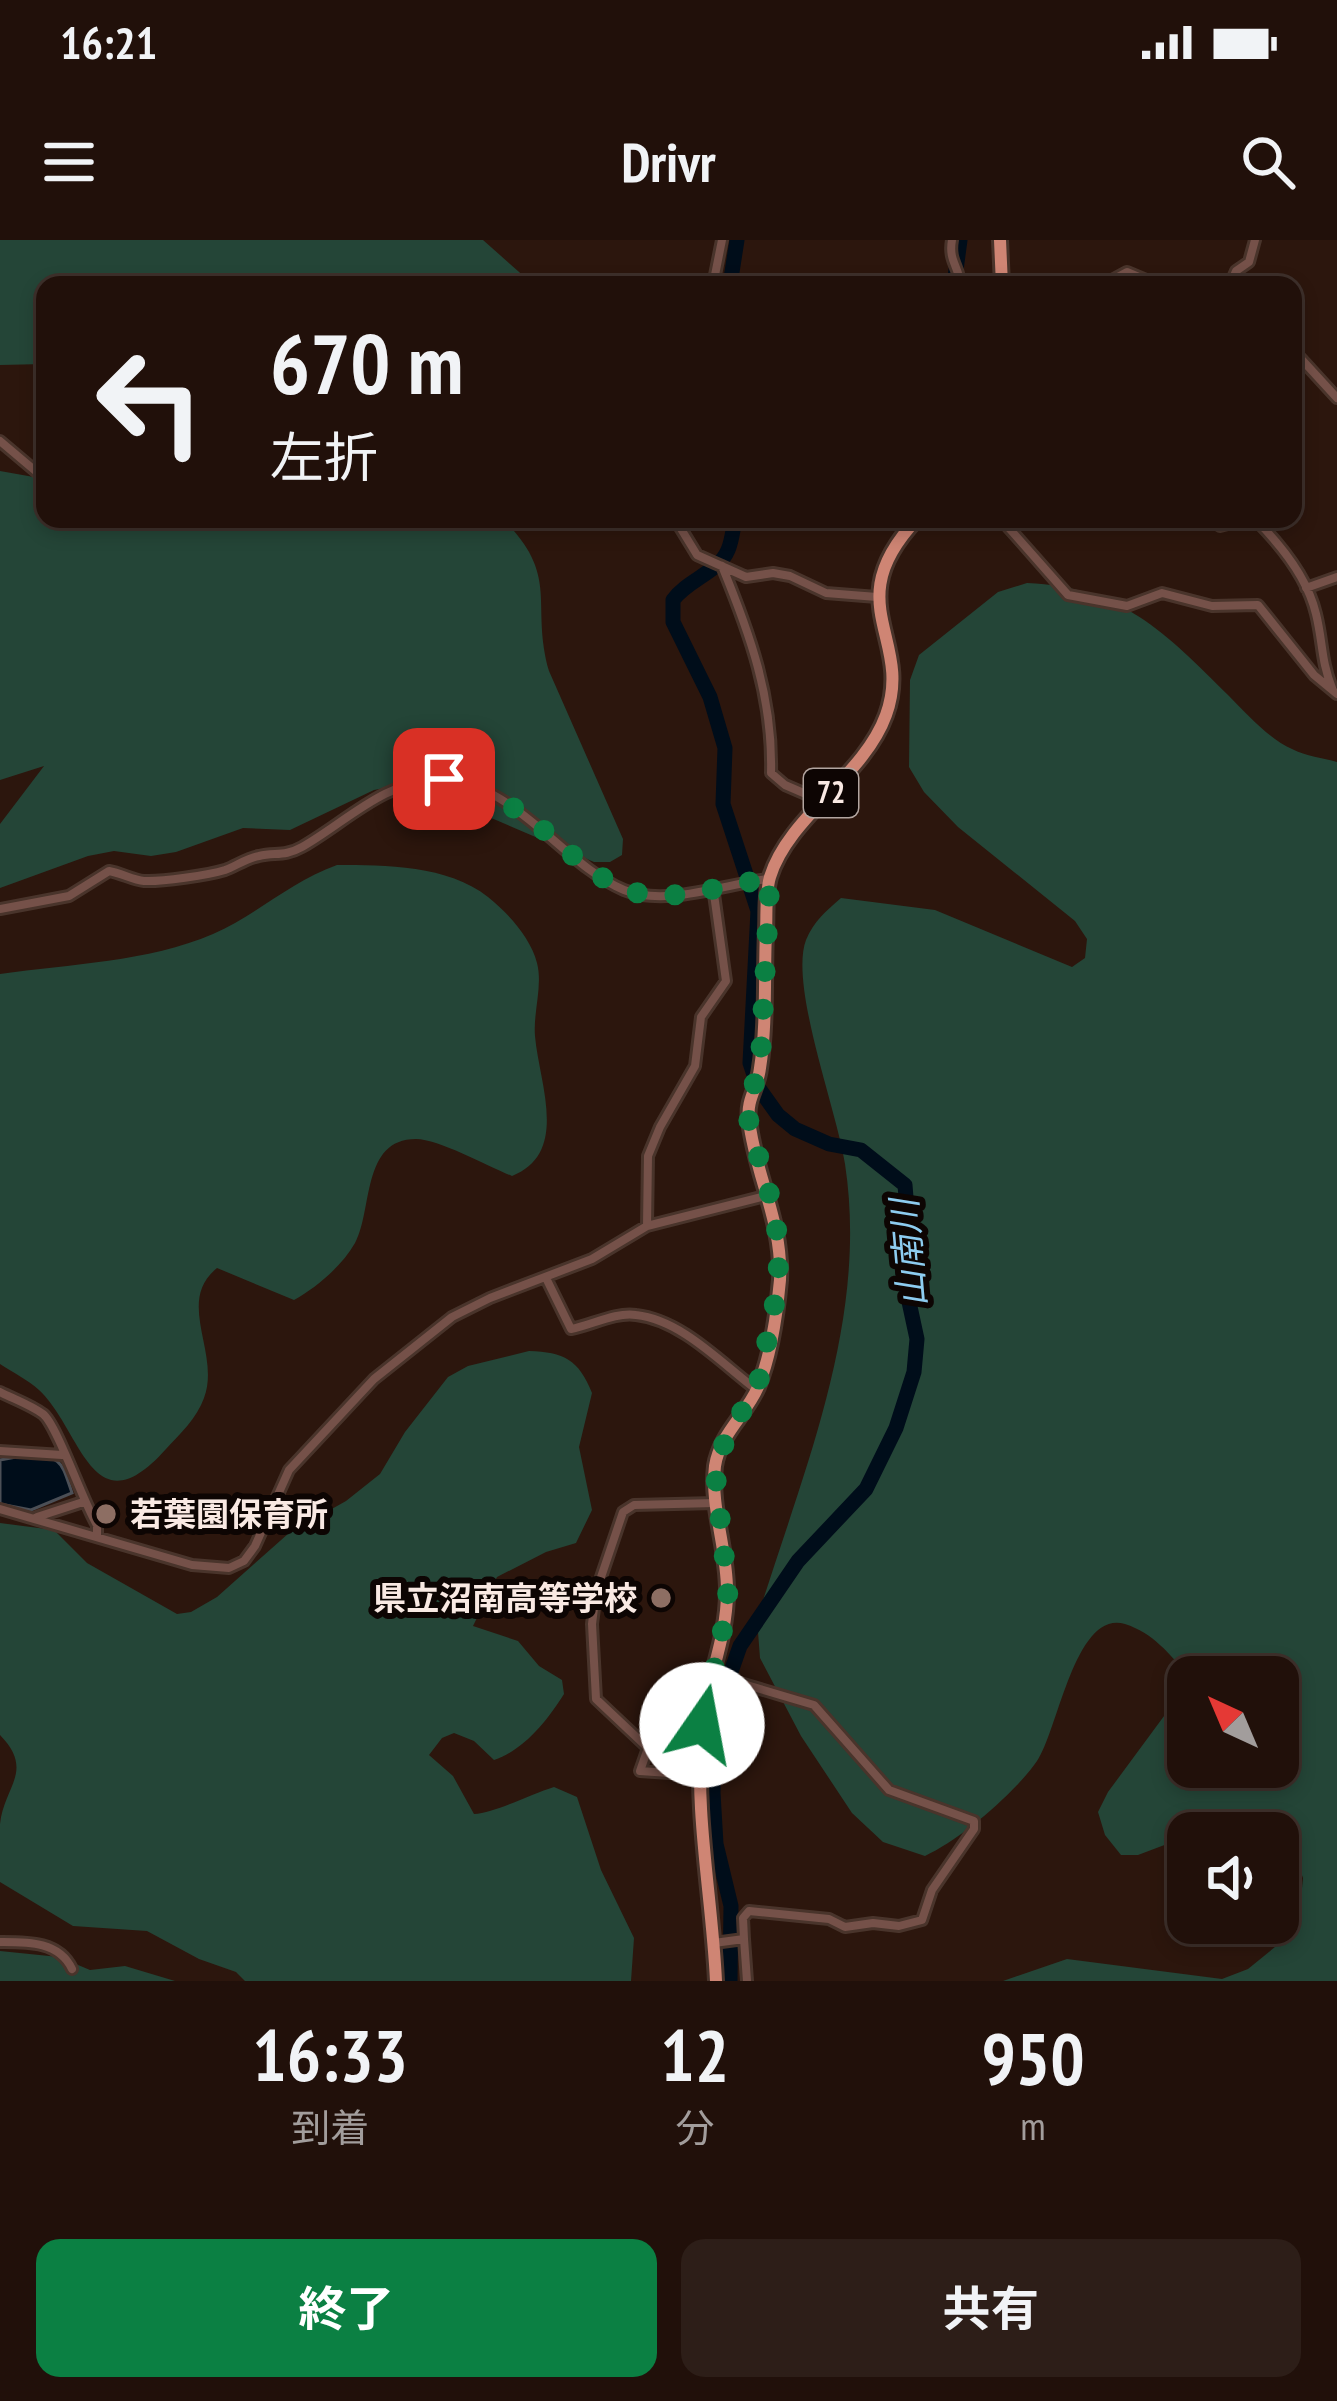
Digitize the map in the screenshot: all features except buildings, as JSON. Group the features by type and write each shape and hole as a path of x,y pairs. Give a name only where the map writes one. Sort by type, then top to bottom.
{"main road":[{"path":"1000,240 1002,276"},
{"name":"72","path":"716,1981 720,1942 701,1829 700,1775 702,1725 728,1591 715,1470 719,1450 757,1390 779,1282 780,1249 749,1124 770,879 788,843 871,743 886,716 892,688 878,597 882,573 910,528"}],"street":[{"path":"715,276 722,240"},
{"path":"952,240 951,263 958,276"},
{"path":"1234,276 1249,262 1255,240"},
{"path":"1302,360 1337,398"},
{"path":"0,441 36,471"},
{"path":"681,528 697,554 746,577 773,573 826,593 878,597"},
{"path":"1009,528 1068,595 1127,606 1162,592 1212,606 1258,605 1280,636 1336,693"},
{"path":"1260,528 1286,555 1306,588 1316,611 1322,663 1336,693"},
{"path":"722,566 761,672 772,738 771,773 785,785 824,802"},
{"path":"1306,588 1337,577"},
{"path":"0,909 70,896 110,871 152,880 221,872 262,854 277,857 297,850 380,796 411,782 444,779 515,808 573,856 625,890 654,895 770,879"},
{"path":"647,1226 648,1156 695,1066 701,1017 726,981 713,887"},
{"path":"0,1509 212,1570 229,1568 244,1561 289,1470 374,1379 452,1317 592,1259 647,1226 769,1195"},
{"path":"546,1279 571,1330 621,1315 662,1322 757,1390"},
{"path":"0,1392 44,1415 57,1430 62,1455 97,1526 97,1537"},
{"path":"0,1451 62,1455"},
{"path":"35,1518 82,1502"},
{"path":"700,1775 640,1771 648,1748 596,1700 592,1624 596,1592 623,1512 634,1504 716,1503"},
{"path":"715,1675 814,1706 890,1790 974,1821 974,1829 932,1890 922,1920 899,1926 845,1927 830,1919 749,1910 743,1918 747,1981"},
{"path":"720,1942 743,1940"},
{"path":"0,1942 50,1948 61,1953 72,1969"}],"green space":[{"path":"0,240 483,240 524,276 36,276 36,364 0,365"},
{"path":"0,471 36,477 36,528 511,528 538,575 549,671 623,839 622,855 610,862 594,862 421,788 400,785 374,790 290,830 243,828 151,856 114,851 88,856 0,888 0,824 44,766 0,780"},
{"path":"1027,583 1090,593 1162,633 1275,739 1337,762 1337,1981 1003,1981 1067,1959 1222,1979 1248,1969 1279,1944 1299,1944 1303,1878 1299,1812 1167,1812 1167,1844 1138,1855 1121,1855 1105,1835 1098,1812 1167,1712 1167,1788 1299,1788 1299,1656 1171,1656 1144,1633 1125,1624 1108,1624 1081,1653 1037,1761 986,1814 925,1856 883,1842 852,1813 801,1736 760,1658 757,1619 827,1395 848,1281 845,1164 809,1017 802,960 806,940 841,898 935,910 1072,967 1085,958 1087,939 1075,921 958,827 924,792 909,767 910,680 919,655 998,592"},
{"path":"337,865 416,869 454,878 488,897 524,935 539,972 535,1036 547,1115 541,1151 512,1176 437,1144 416,1139 398,1142 377,1163 355,1243 311,1289 294,1300 217,1268 200,1296 208,1381 201,1405 182,1432 141,1472 121,1480 105,1477 91,1466 39,1390 0,1364 0,974 108,961 188,943 229,926"},
{"path":"529,1351 569,1360 592,1393 579,1447 592,1510 576,1543 497,1577 473,1626 518,1641 539,1666 562,1680 564,1694 534,1733 494,1760 474,1741 454,1733 442,1738 429,1755 453,1776 474,1814 554,1787 577,1797 601,1870 634,1938 631,1981 245,1981 236,1972 199,1959 147,1931 73,1926 0,1882 0,1824 16,1769 0,1735 0,1523 54,1530 87,1563 177,1614 191,1612 217,1597 289,1533 346,1501 380,1474 405,1432 448,1377 468,1366"},
{"path":"0,1951 59,1957 90,1970 125,1966 175,1981 0,1981"}],"water":[{"path":"27,1455 59,1463 72,1493 31,1510 0,1504 0,1460"}],"waterway":[{"name":"山南川","path":"731,276 737,240"},
{"path":"955,276 960,240"},
{"name":"山南川","path":"730,1981 731,1906 716,1844 713,1793 719,1706 740,1646 798,1561 866,1489 896,1428 914,1372 917,1339 903,1274 908,1223 905,1185 861,1150 829,1144 795,1129 758,1087 750,1063 758,911 723,804 725,748 710,697 673,622 673,600 724,558 733,528"}],"place":[{"name":"若葉園保育所","path":"106,1514"},
{"name":"県立沼南高等学校","path":"661,1598"}],"route":[{"path":"444,779 515,808 573,856 625,890 654,895 770,879 760,1068 748,1101 749,1124 776,1216 779,1282 757,1390 729,1430 715,1470 728,1591 702,1725"}]}
